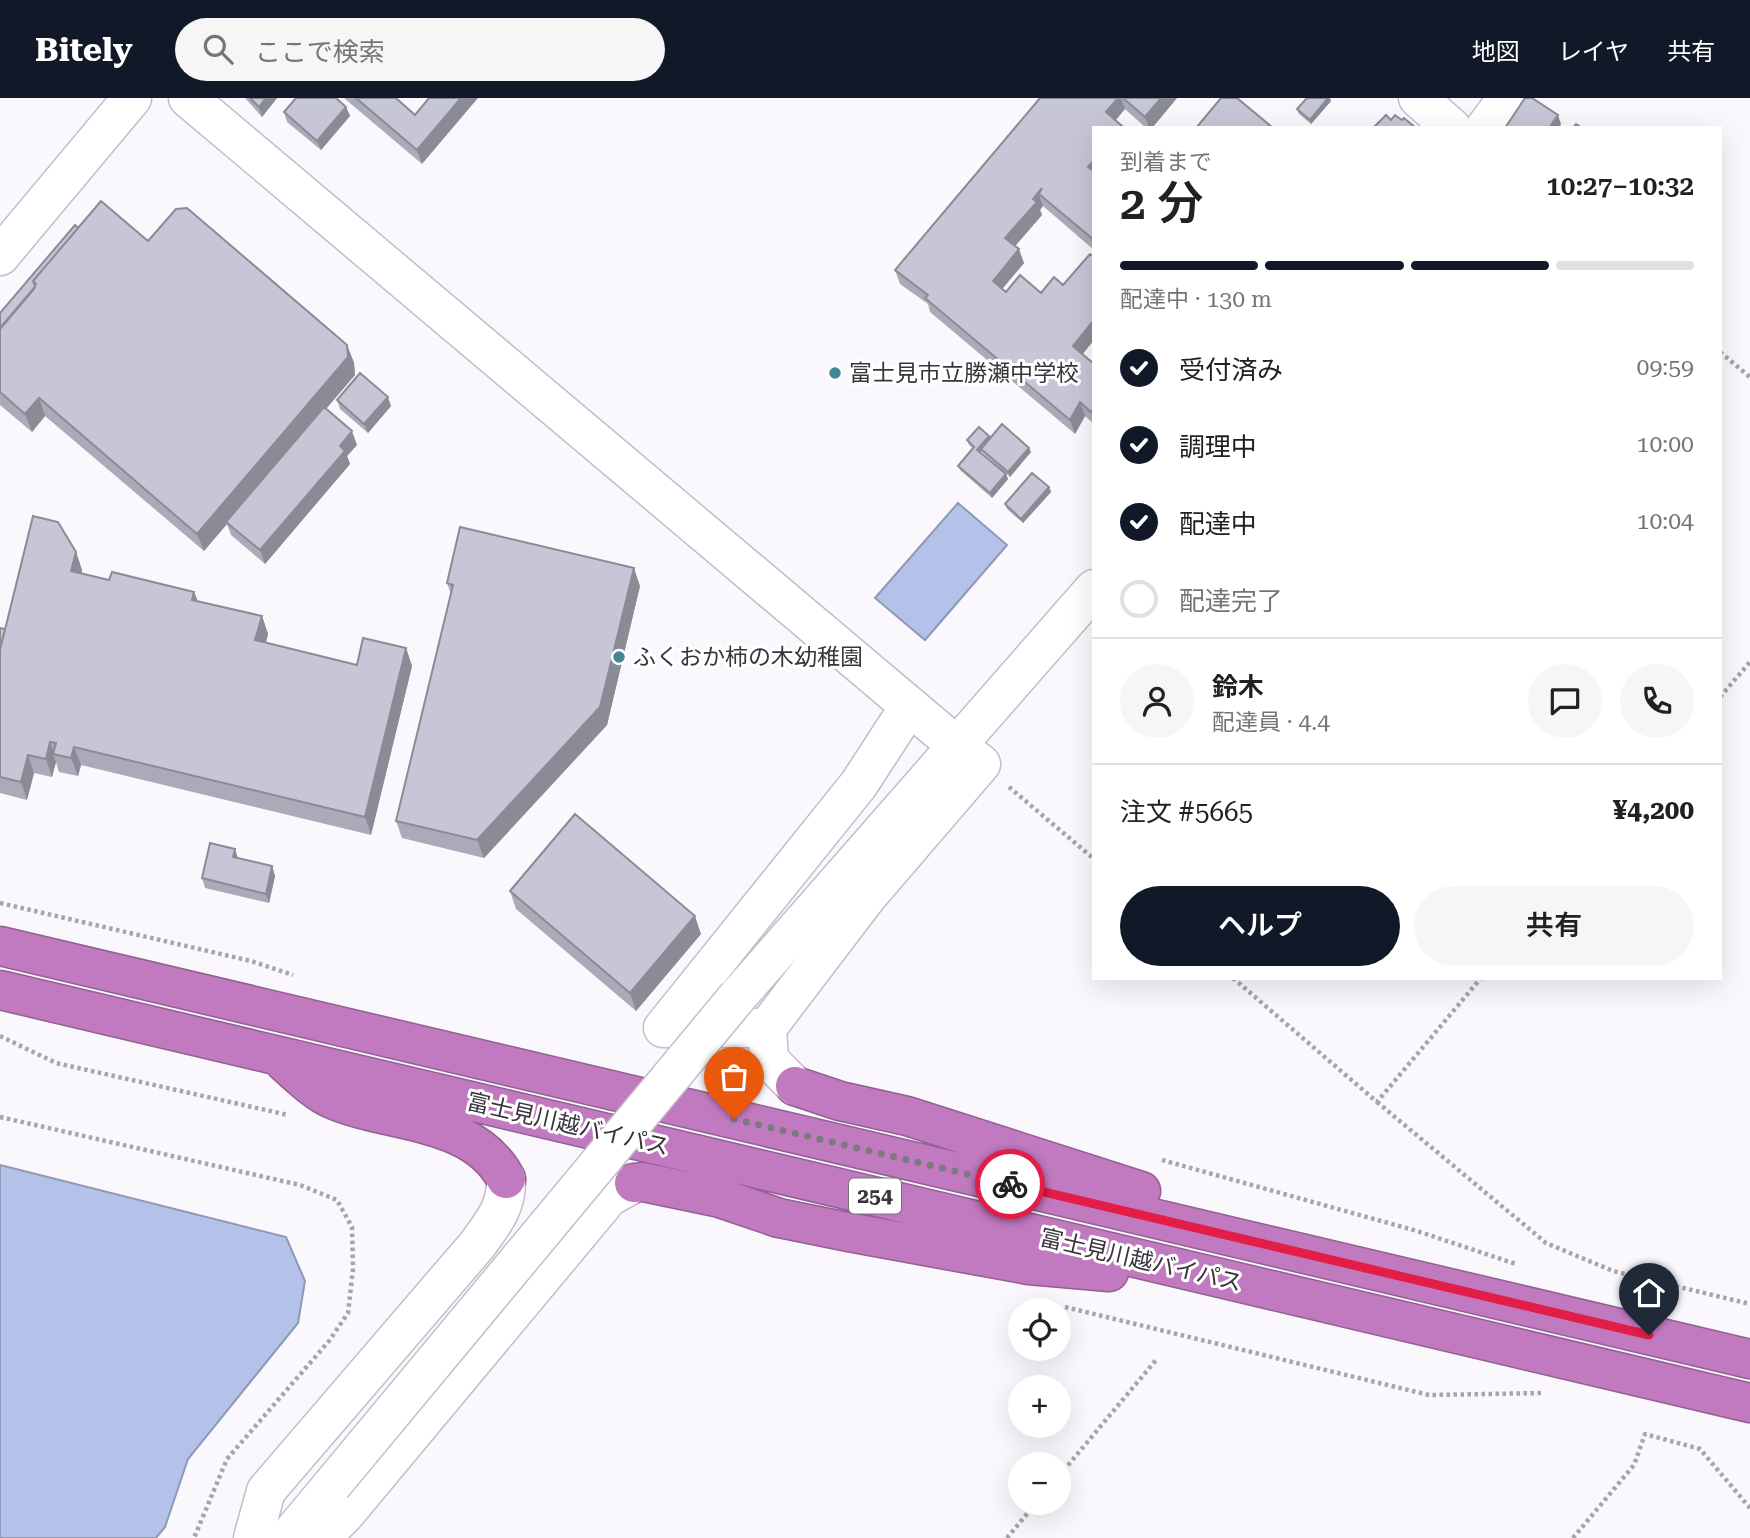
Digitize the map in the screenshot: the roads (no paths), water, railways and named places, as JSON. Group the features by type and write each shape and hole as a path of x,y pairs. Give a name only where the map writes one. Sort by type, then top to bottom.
{"highway":[{"name":"富士見川越バイパス","path":"0,946 1750,1359"},
{"name":"富士見川越バイパス","path":"0,990 1750,1403"},
{"path":"274,1055 331,1099 431,1127 474,1145 492,1158 503,1196"},
{"name":"254","path":"795,1086 840,1101 907,1116 1137,1190 1278,1247"},
{"name":"254","path":"634,1183 654,1184 720,1198 779,1218 972,1256 1029,1265 1247,1285"}],"street":[{"path":"0,256 132,98"},
{"path":"188,98 969,755"},
{"path":"1418,98 1450,126"},
{"path":"1486,126 1507,98"},
{"path":"795,1086 769,1060 766,1028 866,898 969,755 1092,593"},
{"path":"766,1028 663,1028 859,784 909,707"},
{"path":"288,1538 571,1195 864,852 969,755"},
{"path":"321,1538 345,1514 609,1197 634,1183"},
{"path":"253,1538 266,1491 477,1245 503,1196 557,1259"},
{"path":"1713,1394 1750,1410"}],"water":[{"path":"958,503 1007,545 925,640 875,598"},
{"path":"0,1165 286,1237 305,1281 298,1323 188,1459 165,1527 156,1538 0,1538"}],"place":[{"name":"富士見市立勝瀬中学校","path":"835,373"},
{"name":"ふくおか柿の木幼稚園","path":"619,657"}]}
